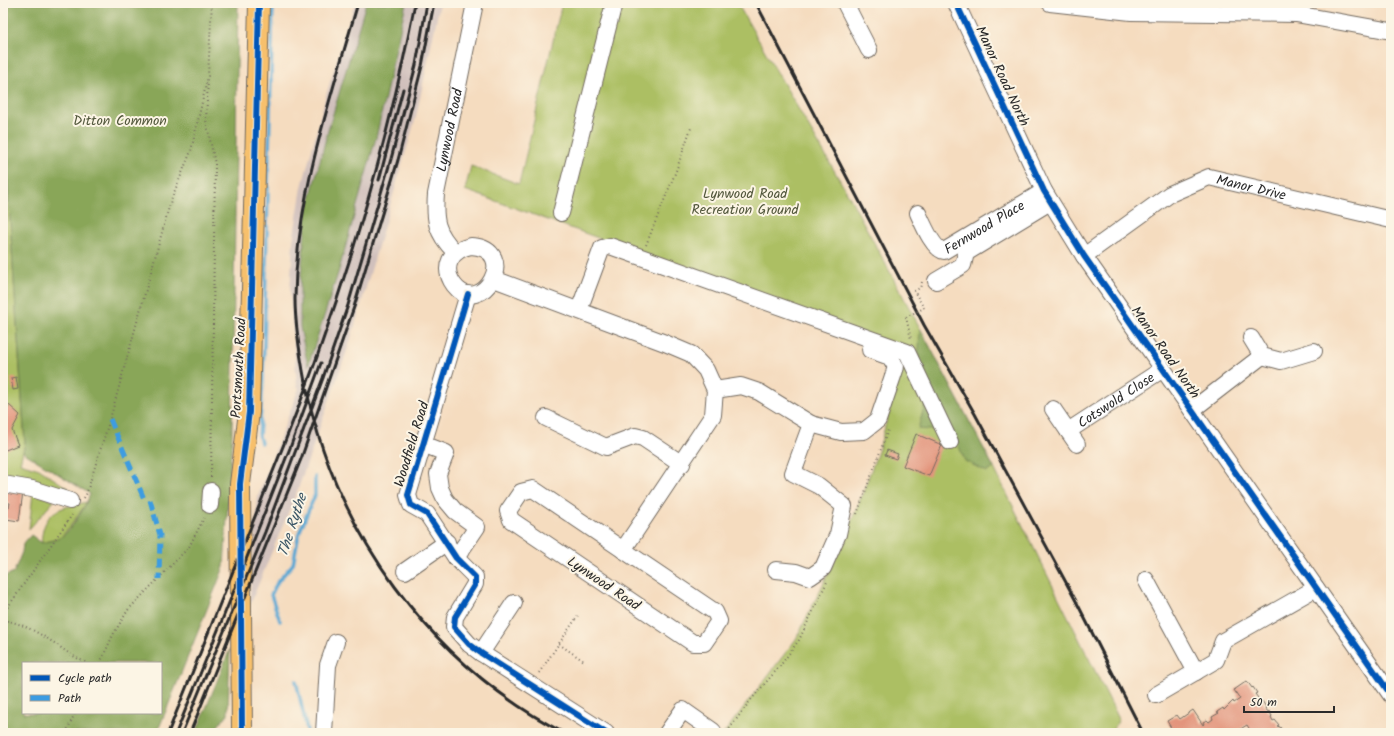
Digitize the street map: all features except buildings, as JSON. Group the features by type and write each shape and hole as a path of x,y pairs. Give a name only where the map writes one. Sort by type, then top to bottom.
{"main road":[{"name":"Portsmouth Road","path":"242,733 240,484 249,404 259,3"}],"street":[{"name":"Lynwood Road","path":"455,252 445,242 436,225 436,194 475,3"},
{"path":"561,213 614,3"},
{"path":"845,3 869,50"},
{"name":"Manor Road North","path":"956,3 1047,197 1084,256 1391,695"},
{"path":"1050,3 1131,12 1296,14 1391,31"},
{"name":"Manor Drive","path":"1084,256 1170,194 1209,177 1391,220"},
{"path":"936,281 963,265 966,253 1047,197"},
{"name":"Fernwood Place","path":"918,213 933,243 944,251 1047,197"},
{"path":"477,246 491,255 494,260 495,268 494,279 489,286 476,293 468,294 456,287 450,278 448,270 455,252 463,248 477,246"},
{"path":"579,310 602,248 610,246 641,257 908,352 950,442"},
{"path":"494,279 579,310 691,354 706,370 715,390 713,415 682,464 623,550"},
{"name":"Woodfield Road","path":"468,294 408,496 411,505 427,514 447,542 456,558 475,577 475,584 455,617 454,627 469,644 481,653 606,733"},
{"path":"715,390 742,386 759,392 811,424 840,432 864,431 878,420 896,367 890,357 824,333"},
{"path":"1251,338 1262,356 1281,361 1314,351"},
{"path":"1192,410 1262,356"},
{"name":"Cotswold Close","path":"1054,410 1073,438 1163,369"},
{"path":"546,418 606,447 635,436 643,438 682,464"},
{"path":"776,570 796,572 810,577 823,568 838,534 844,506 819,486 786,470 811,424"},
{"path":"423,444 446,453 438,474 440,488 445,499 455,511 477,527 456,558"},
{"path":"3,484 32,489 75,505"},
{"name":"Lynwood Road","path":"533,489 623,550 715,612 719,621 704,643 693,643 620,594 511,520 508,511 521,492 533,489"},
{"path":"406,571 447,542"},
{"path":"1146,580 1196,672"},
{"path":"1156,695 1216,660 1223,641 1316,588"},
{"path":"481,653 514,603"},
{"path":"324,733 328,665 336,642"},
{"path":"667,733 683,710 713,731"}],"path":[{"path":"100,662 114,632 128,610 189,547 210,498 215,164 206,120 212,3"},
{"path":"3,614 75,505 86,494 110,419 172,200 191,151 208,76"},
{"path":"641,257 676,171 691,128"},
{"path":"911,335 906,317 924,308 914,291"},
{"path":"532,685 579,614"},
{"path":"3,620 11,621 31,629 78,660 85,662"},
{"path":"559,644 584,661"},
{"path":"66,733 75,714"}],"shaded area":[{"path":"355,3 366,3 327,134 307,210 300,286 300,327 308,365 376,138 406,3 440,3 416,117 350,342 298,489 249,607 258,496 299,388 297,386 290,291 293,241 302,187 326,95"}],"green space":[{"name":"Ditton Common","path":"3,3 238,3 232,437 224,567 157,733 3,733 3,577 14,572 22,552 23,544 31,535 42,543 58,539 64,535 78,518 90,494 23,452 25,443 3,117"},
{"path":"366,3 406,3 376,138 339,270 308,366 300,327 300,286 307,210 327,134"},
{"name":"Lynwood Road Recreation Ground","path":"562,3 737,3 849,196 994,468 1119,719 1112,733 724,733 796,639 834,562 859,503 880,446 904,353 599,245 601,239 465,190 471,166 519,184"},
{"path":"3,117 25,443 20,463 39,469 69,489 69,491 57,493 3,482"},
{"path":"920,328 994,468 987,472 965,461 953,432 918,429 929,390 918,367"},
{"path":"33,493 54,501 29,529"},
{"path":"87,502 69,528 60,538 42,543 43,530 46,522 54,512 66,507"},
{"path":"230,649 228,714 212,733 196,733"}],"waterway":[{"name":"The Rythe","path":"261,443 259,436 263,382 273,3"},
{"name":"The Rythe","path":"280,621 271,595 278,581 293,564 299,533 315,495 315,477"},
{"name":"The Rythe","path":"296,681 307,730"}],"railway":[{"path":"358,3 316,149 301,223 297,261 295,299 298,340 305,382 319,437 339,489 364,540 395,587 431,630 471,669 516,704 564,733"},
{"path":"168,733 291,427 333,311 361,224 385,136 415,3"},
{"path":"182,733 265,532 323,378 348,305 391,159 416,65 427,3"},
{"path":"190,733 301,459 354,307 398,160 422,66 434,3"},
{"path":"756,3 924,325 975,414 1076,601 1143,733"},
{"path":"379,180 403,89"},
{"path":"176,733 290,448 321,363"}],"marked path":[{"path":"110,419 145,501"},
{"path":"150,500 160,535 159,579"}],"cycle path":[{"path":"242,733 240,484 249,412 259,3"},
{"path":"956,3 1044,191 1084,256 1391,695"},
{"path":"468,294 408,495 411,505 427,514 456,558 475,577 475,584 455,617 454,627 469,644 481,653 606,733"}]}
